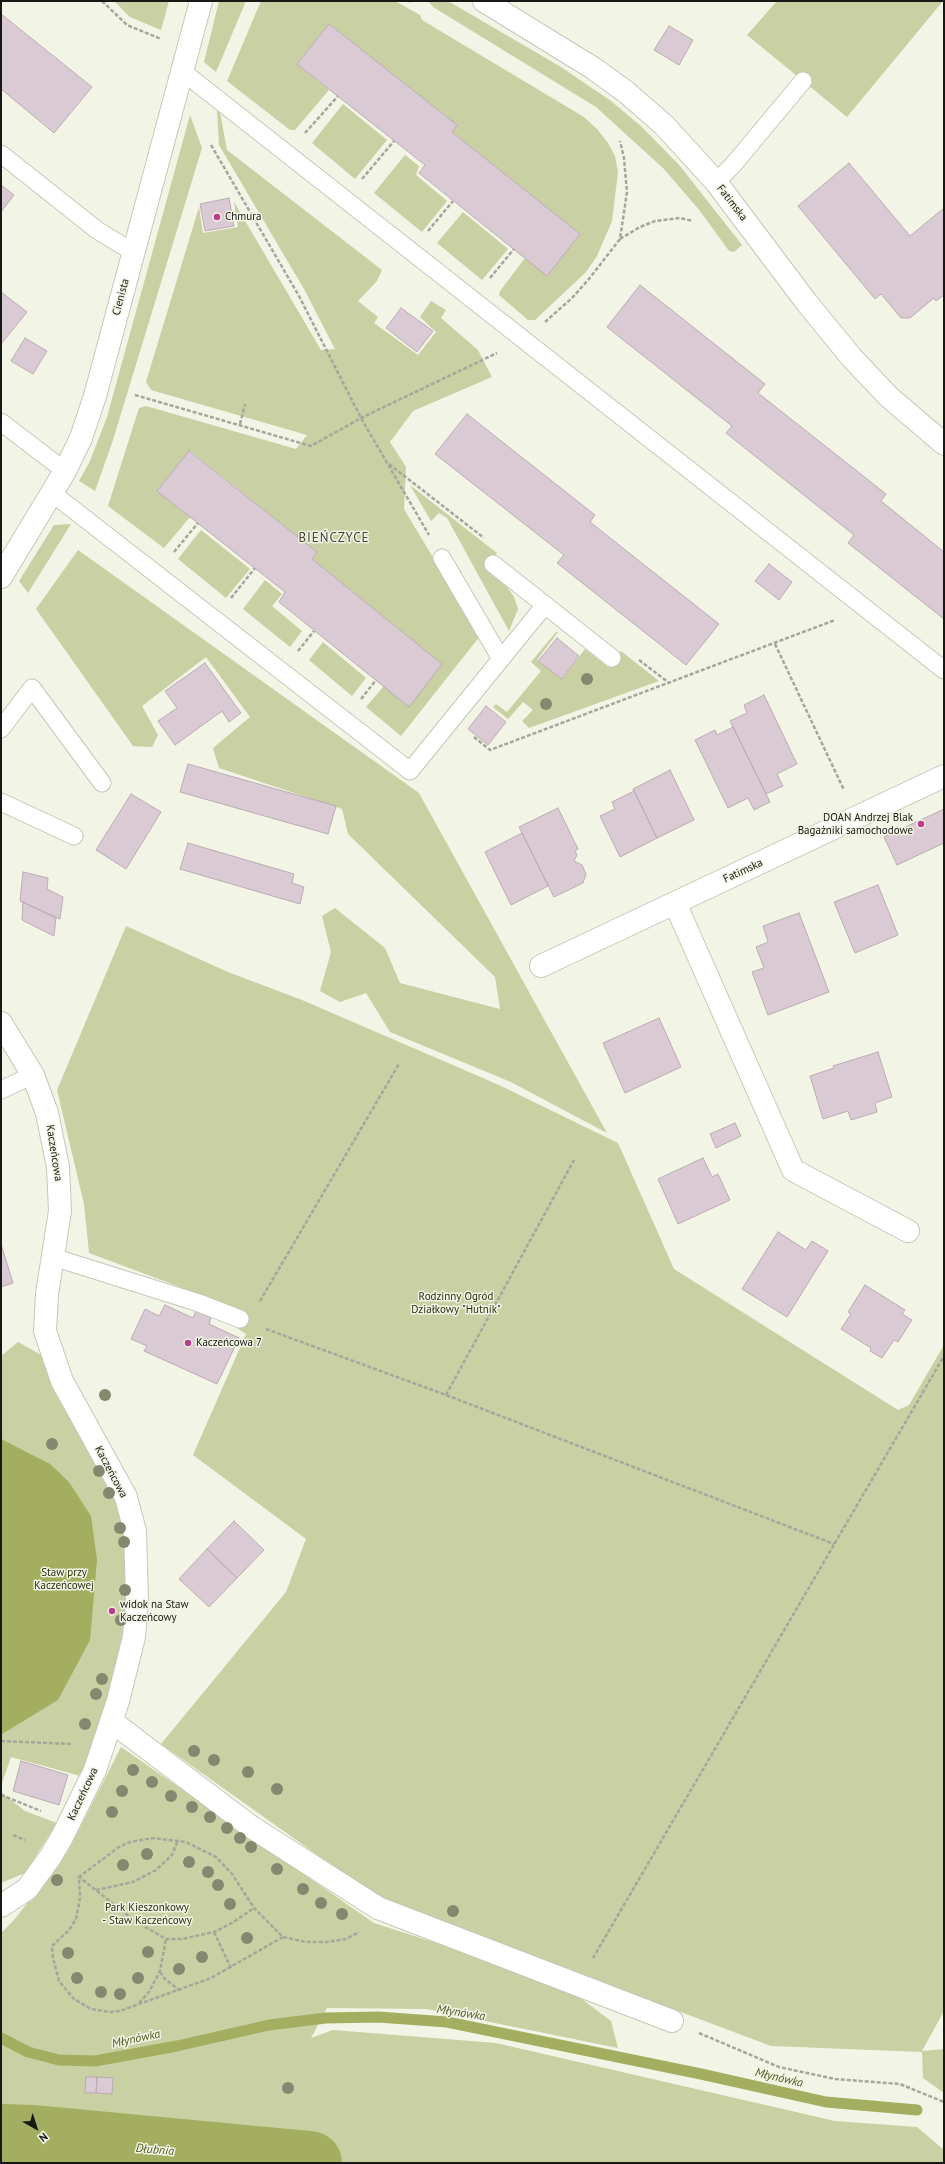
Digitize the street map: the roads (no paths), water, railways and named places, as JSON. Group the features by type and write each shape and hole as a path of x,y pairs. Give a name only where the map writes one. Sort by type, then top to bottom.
{"street":[{"name":"Cienista","path":"1,577 65,471 81,438 95,396 201,1"},
{"name":"Fatimska","path":"484,1 593,68 626,92 670,130 716,182 807,303 843,347 890,397 944,444"},
{"name":"Fatimska","path":"541,966 944,776"},
{"path":"675,903 793,1170 908,1231"},
{"name":"Kaczeńcowa","path":"1,1023 33,1075 47,1113 58,1166 60,1211 47,1294 45,1331 53,1358 73,1404 117,1477 126,1497 135,1531 137,1600 134,1637 104,1745 95,1770 54,1851 27,1889 1,1906"},
{"path":"111,1721 250,1826 378,1908 672,2021"}],"lane":[{"path":"183,72 944,670"},
{"path":"716,182 733,165 803,81"},
{"path":"1,154 97,230 117,243 133,250"},
{"path":"1,422 65,471"},
{"path":"52,493 410,771 544,605"},
{"path":"442,558 501,659"},
{"path":"493,564 612,658"},
{"path":"1,729 32,688 102,783"},
{"path":"1,802 74,836"},
{"path":"1,1090 33,1075"},
{"path":"54,1257 199,1303 244,1320"}],"waterway":[{"name":"Młynówka","path":"1,2038 28,2052 59,2060 95,2061 177,2046 269,2025 326,2018 378,2017 447,2022 701,2074 826,2102 917,2110"},
{"name":"Dłubnia","path":"1,2136 34,2137 310,2163"}],"place":[{"name":"Chmura","path":"217,217"},
{"name":"DOAN Andrzej Blak Bagażniki samochodowe","path":"921,824"},
{"name":"Kaczeńcowa 7","path":"188,1343"},
{"name":"widok na Staw Kaczeńcowy","path":"112,1611"}],"district":[{"name":"BIEŃCZYCE","path":"334,538"}],"park label":[{"name":"Rodzinny Ogród Działkowy \"Hutnik\"","path":"456,1303"},
{"name":"Staw przy Kaczeńcowej","path":"64,1579"},
{"name":"Park Kieszonkowy - Staw Kaczeńcowy","path":"147,1914"}]}
